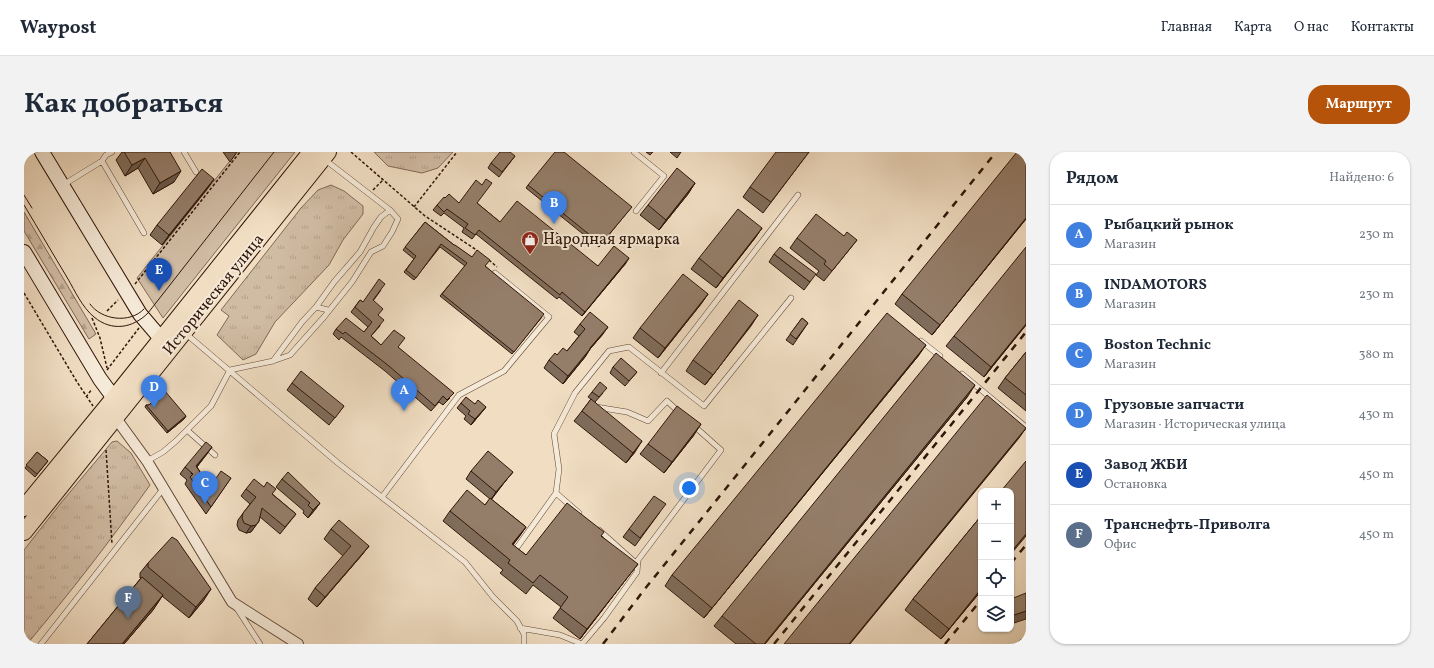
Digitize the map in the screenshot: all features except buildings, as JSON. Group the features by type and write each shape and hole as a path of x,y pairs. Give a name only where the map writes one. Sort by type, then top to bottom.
{"highway":[{"name":"Историческая улица","path":"166,344 184,333 321,154"},
{"name":"Историческая улица","path":"24,508 113,409 321,154"},
{"name":"Историческая улица","path":"24,532 113,409"}],"main road":[{"path":"42,152 144,320 166,344"},
{"path":"24,252 104,374 113,409"}],"street":[{"path":"113,409 147,461 232,602 298,644"}],"lane":[{"path":"62,186 102,161 106,155 112,152"},
{"path":"184,152 196,172"},
{"path":"634,152 664,176 636,211"},
{"path":"230,370 290,355 324,317 328,310 352,282 371,252 383,246 398,219 390,210 321,154"},
{"path":"102,161 144,233"},
{"path":"661,373 798,195"},
{"path":"273,360 302,322 316,307 334,282 360,252 381,217 390,210"},
{"path":"382,497 459,395 504,371 549,317 495,273"},
{"path":"512,554 556,493 559,469 554,434 576,393 609,351 629,347 704,406 791,298"},
{"path":"316,307 328,310"},
{"path":"184,333 230,370 338,463 465,562 493,597 517,621 524,634 524,644"},
{"path":"919,339 943,359"},
{"path":"956,369 1026,427"},
{"path":"147,461 163,452 212,406 230,370"},
{"path":"592,406 627,412 648,421 667,401 683,416"},
{"path":"520,628 560,635 582,644 604,618 637,572 638,560 642,554 721,450 689,421"},
{"path":"188,430 214,455"},
{"path":"41,644 163,489"},
{"path":"556,493 585,518"},
{"path":"597,528 637,564"},
{"path":"232,602 260,644"}],"path":[{"path":"133,287 240,152"},
{"path":"351,152 425,216 479,252"},
{"path":"414,207 458,152"},
{"path":"369,193 383,180"},
{"path":"485,257 497,267"},
{"path":"24,293 86,396 113,409"},
{"path":"92,318 100,338 104,374"},
{"path":"86,396 144,320"},
{"path":"108,445 106,449 113,553"}],"green space":[{"path":"237,152 295,152 163,318 137,278"},
{"path":"374,152 453,152 438,168 422,173 388,166"},
{"path":"331,185 344,191 363,206 363,214 343,240 329,265 275,322 256,354 243,360 217,335 229,316 221,310 301,208 318,190"},
{"path":"24,212 96,334 89,339 24,231"},
{"path":"117,441 131,453 150,485 75,586 27,644 24,644 24,550 112,442"}],"tram line":[{"path":"24,205 86,309 94,317 108,325 129,325 136,322 148,313 274,152"},
{"path":"24,195 32,208"},
{"path":"90,304 101,314 116,318 131,317 144,309"}],"railway":[{"path":"603,644 644,590 996,152"},
{"path":"774,644 1026,332"},
{"path":"1014,560 1026,545"},
{"path":"945,644 978,604"}],"place":[{"name":"INDAMOTORS","path":"554,224"},
{"name":"Народная ярмарка","path":"530,255"},
{"name":"Завод ЖБИ","path":"159,291"},
{"name":"Грузовые запчасти","path":"154,408"},
{"name":"Рыбацкий рынок","path":"404,411"},
{"name":"Boston Technic","path":"205,504"},
{"name":"Транснефть-Приволга","path":"128,619"}]}
